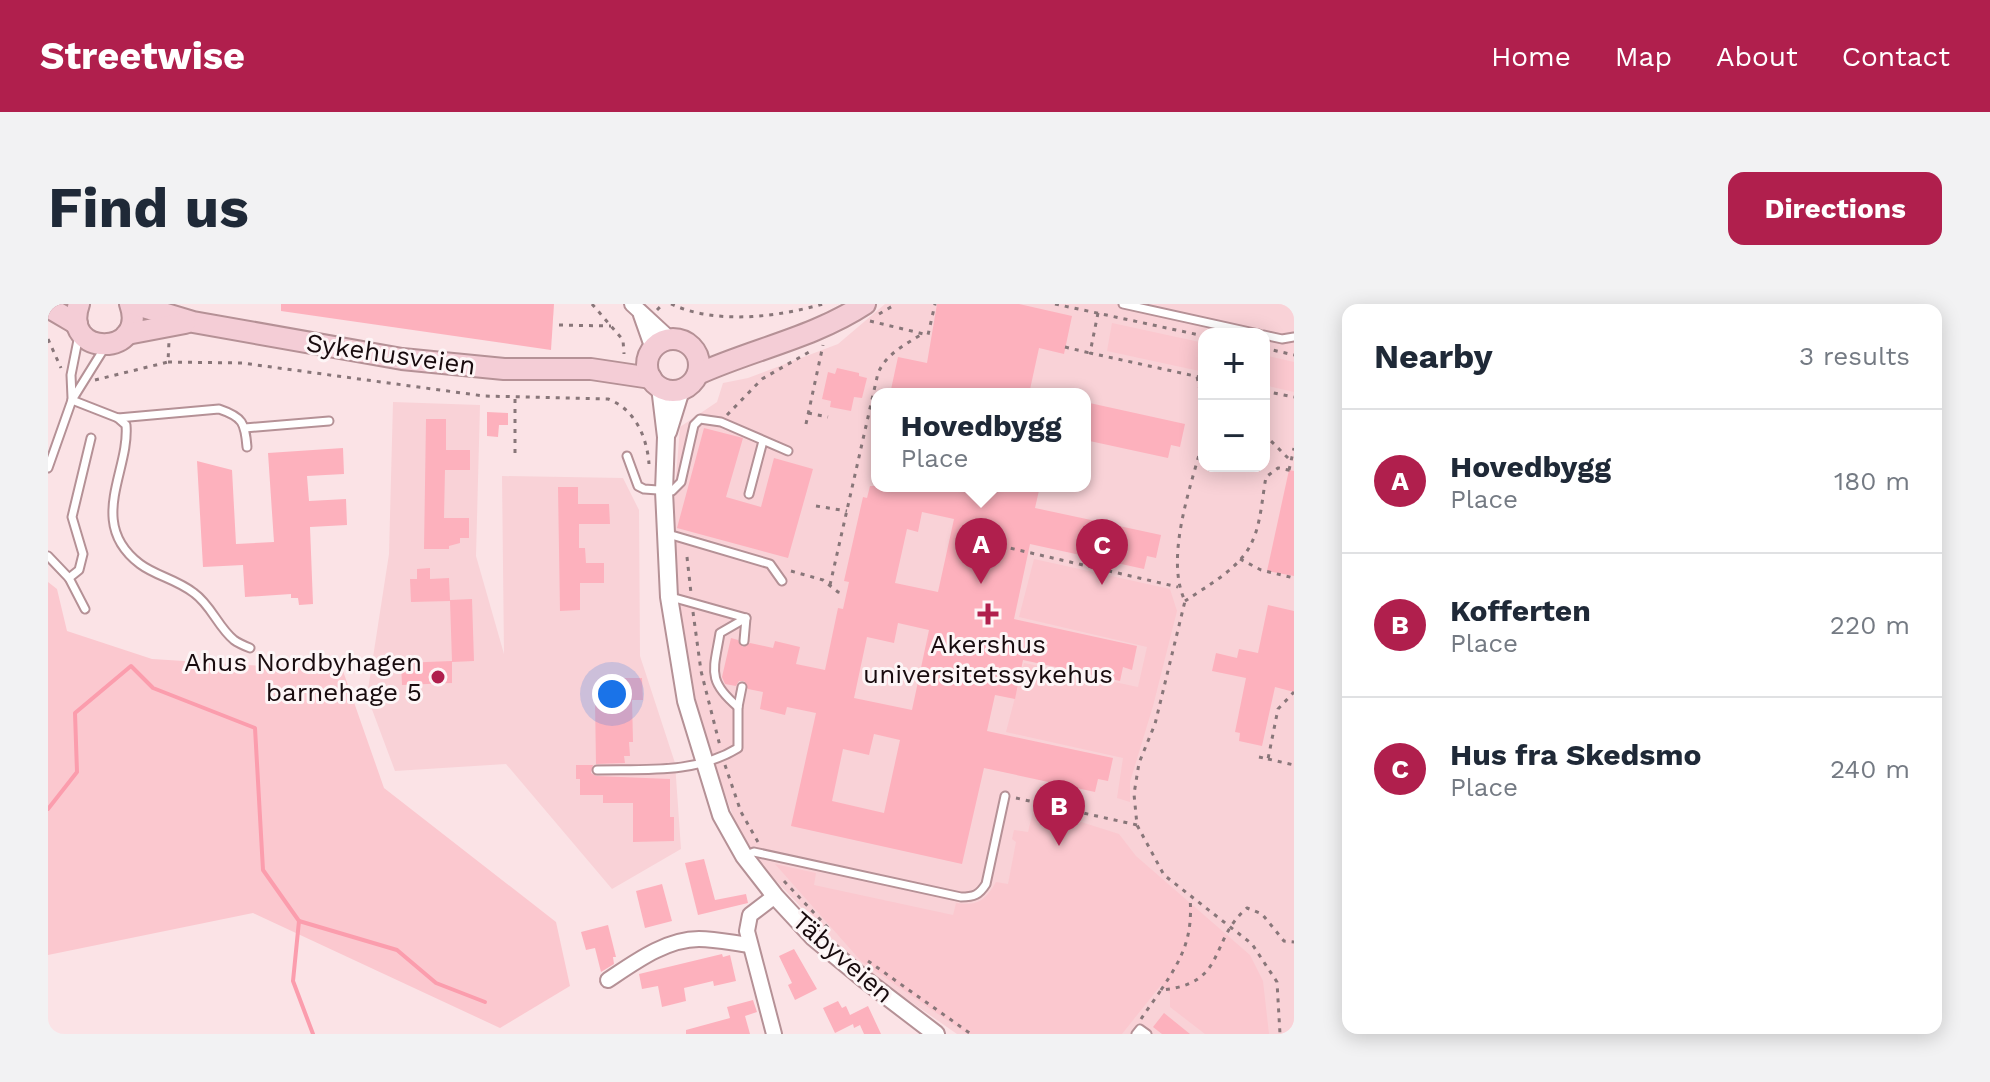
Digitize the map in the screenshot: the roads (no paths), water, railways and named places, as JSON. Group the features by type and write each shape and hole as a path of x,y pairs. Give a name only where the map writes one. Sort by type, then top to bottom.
{"main road":[{"name":"Sykehusveien","path":"132,304 193,322 365,353 504,369 591,369 664,385"},
{"path":"127,334 133,315 132,304"},
{"path":"48,307 79,320 88,340 107,345"},
{"path":"698,374 747,353 865,316"},
{"name":"Sykehusveien","path":"107,345 118,342 127,334 193,322"},
{"path":"682,341 695,351 699,362 698,374 691,384 664,385 648,367 658,348 682,341"},
{"name":"Sykehusveien","path":"591,369 658,348"},
{"path":"695,351 747,353"}],"street":[{"path":"636,308 658,348"},
{"name":"Täbyveien","path":"664,385 666,437 656,490 666,533 669,597 686,701 721,815 744,856 813,937 936,1034"},
{"path":"774,1034 747,931 750,915 775,896"},
{"path":"608,980 639,959 674,943 698,939 749,945"}],"lane":[{"path":"1123,304 1230,328"},
{"path":"72,400 71,375 79,320"},
{"path":"1270,337 1294,337"},
{"path":"48,468 72,400 107,345"},
{"path":"72,400 118,418 126,425 127,437 113,497 114,518 120,539 140,564 178,581 201,598 233,639 250,648"},
{"path":"118,418 219,409 233,414 245,428 247,447"},
{"path":"627,456 635,483 640,488 672,491 681,482 694,425 700,419 721,422 788,451"},
{"path":"245,428 329,421"},
{"path":"69,578 79,570 83,554 72,517 91,438"},
{"path":"749,494 763,441"},
{"path":"666,533 770,564 782,581"},
{"path":"48,556 69,578 85,609"},
{"path":"669,597 746,618"},
{"path":"744,641 746,618"},
{"path":"738,707 720,692 714,675 720,633 746,618"},
{"path":"597,770 705,764 723,757 738,748 738,707 742,687"},
{"path":"744,856 754,852 972,897 981,893 986,884 1005,796"}],"waterway":[{"path":"48,809 77,772 75,713 131,666 153,688 255,728 263,870 299,921 293,981 313,1034"},
{"path":"299,921 397,950 436,983 485,1002"}],"place":[{"name":"Hovedbygg","path":"981,584"},
{"name":"Hus fra Skedsmo","path":"1102,585"},
{"name":"Akershus universitetssykehus","path":"988,614"},
{"name":"Ahus Nordbyhagen barnehage 5","path":"438,677"},
{"name":"Kofferten","path":"1059,846"}]}
